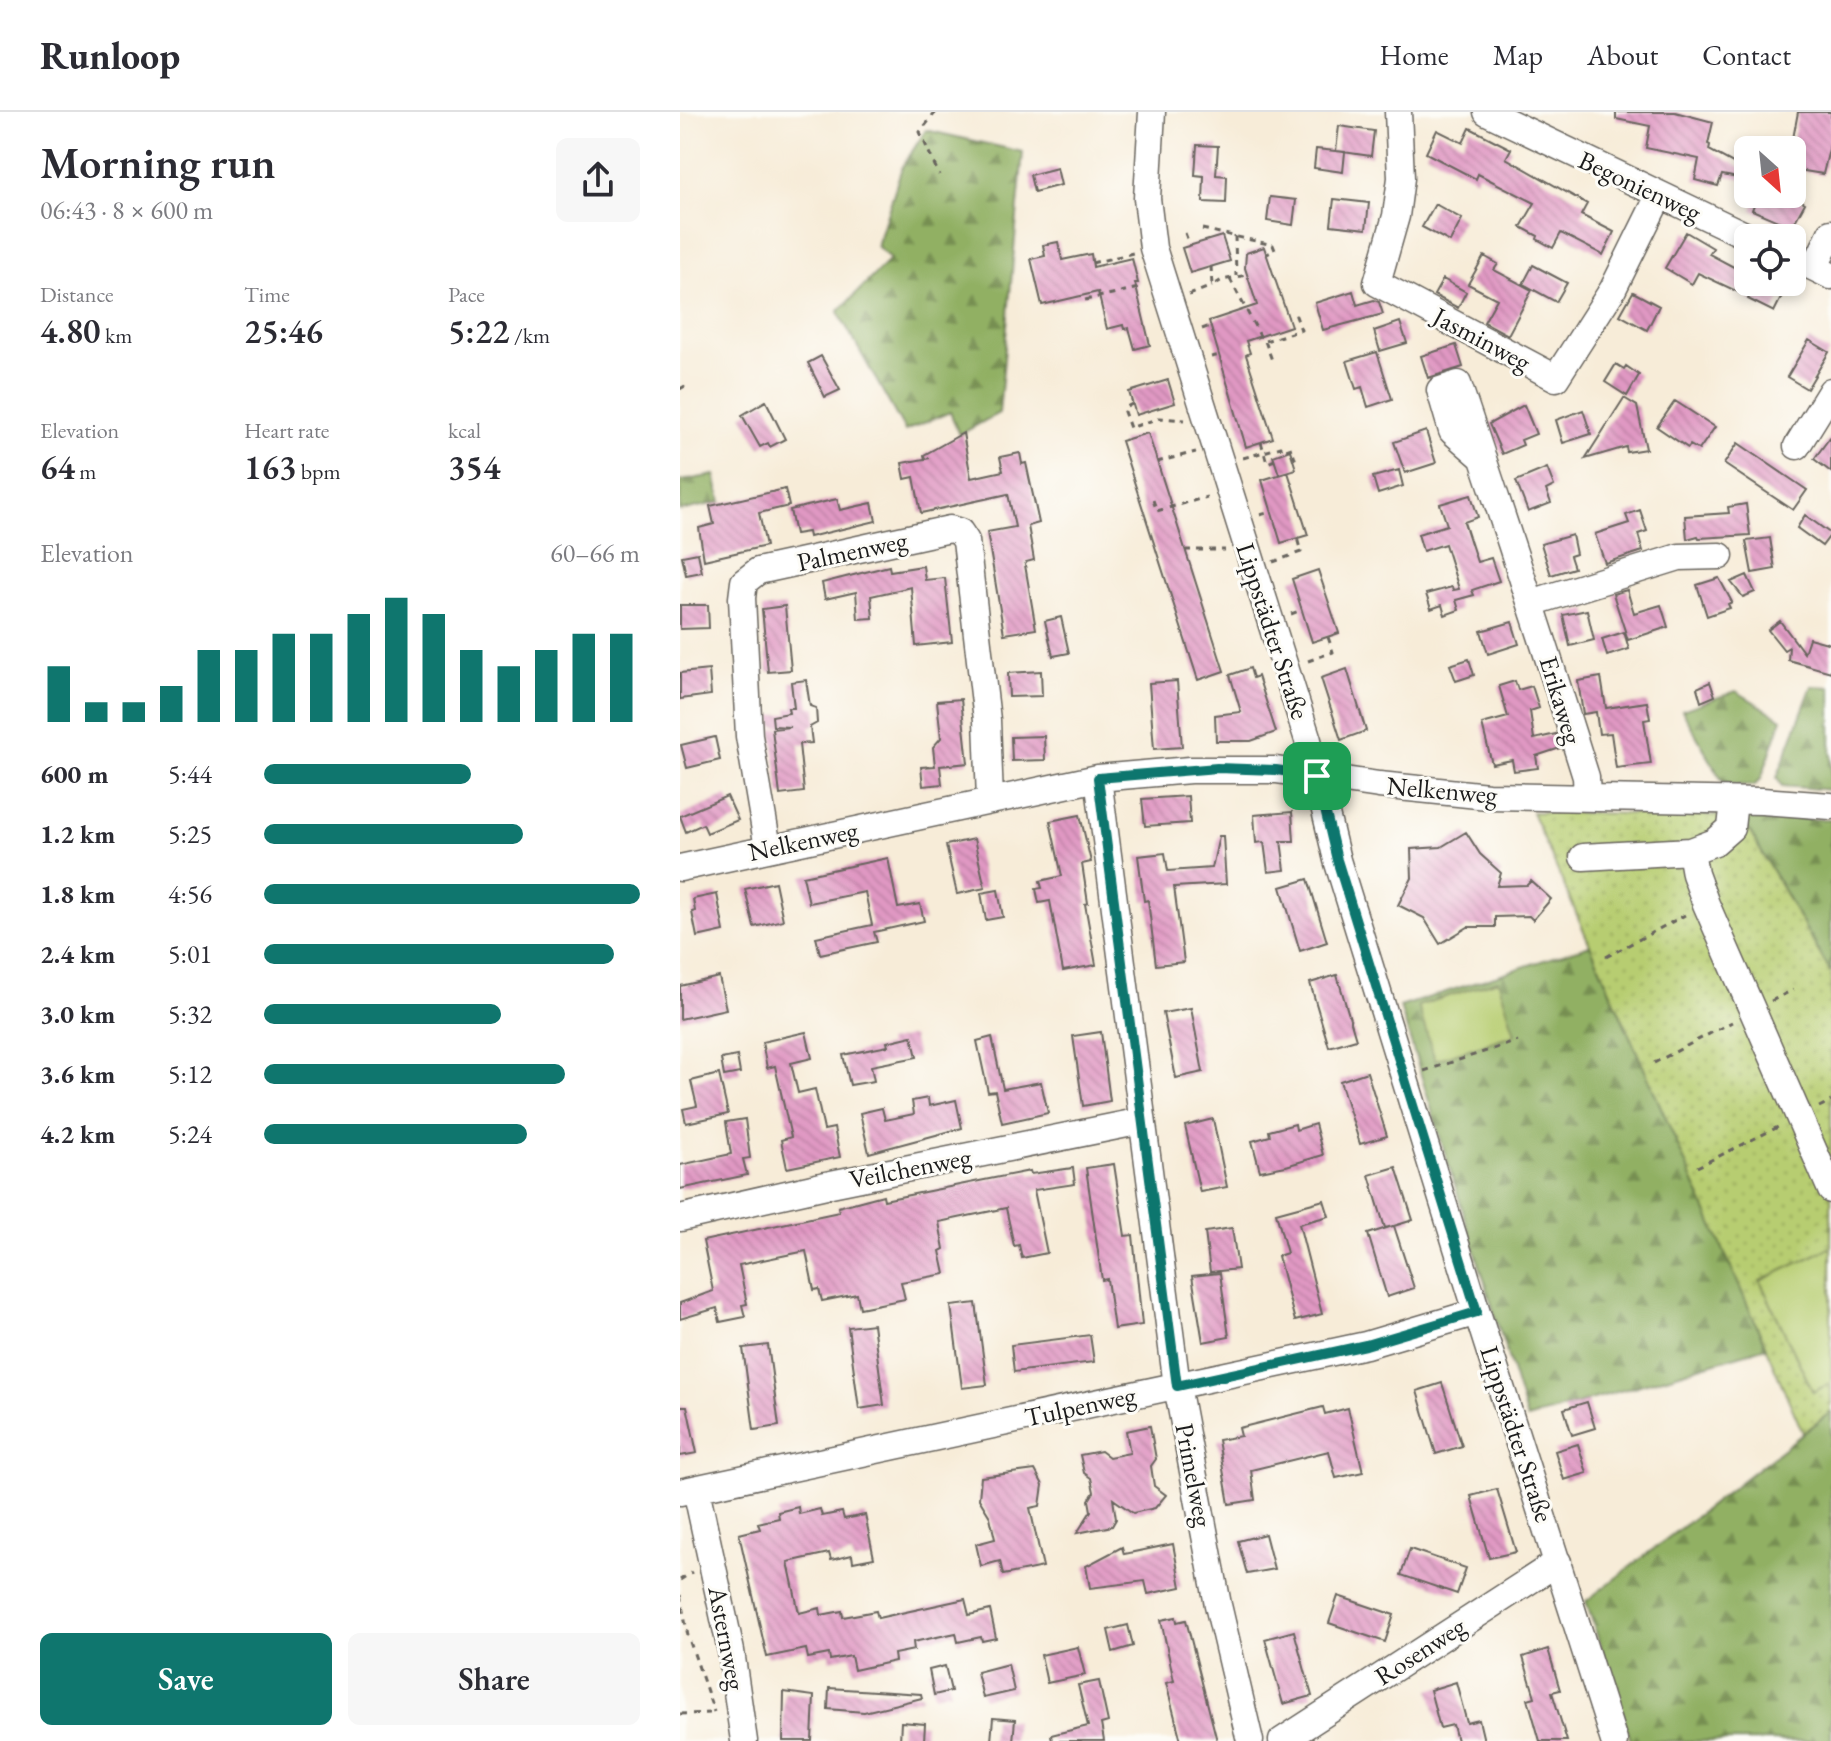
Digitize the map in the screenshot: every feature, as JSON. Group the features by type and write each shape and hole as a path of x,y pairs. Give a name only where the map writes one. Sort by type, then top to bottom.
{"street":[{"name":"Lippstädter Straße","path":"1152,112 1147,198 1153,248 1286,670 1334,847 1477,1312 1614,1741"},
{"name":"Jasminweg","path":"1398,112 1401,178 1396,216 1377,283 1556,378 1613,289 1659,196"},
{"name":"Begonienweg","path":"1487,112 1734,230"},
{"path":"1813,267 1831,233"},
{"path":"1797,446 1831,391"},
{"name":"Erikaweg","path":"1483,458 1586,777 1587,798"},
{"name":"Palmenweg","path":"768,848 749,736 742,598 744,582 758,571 950,529 960,532 966,541 983,675 990,800"},
{"path":"1531,603 1679,557 1720,556"},
{"name":"Nelkenweg","path":"680,868 1098,778 1229,768 1276,770 1488,796 1831,806"},
{"name":"Primelweg","path":"1098,778 1177,1386 1218,1605 1250,1741"},
{"path":"1583,857 1691,851 1715,842 1731,828 1734,801"},
{"path":"1691,851 1695,874 1706,904 1831,1190"},
{"name":"Veilchenweg","path":"680,1218 1142,1121"},
{"name":"Tulpenweg","path":"688,1490 1366,1345 1477,1312"},
{"name":"Asternweg","path":"688,1490 731,1651 744,1741"},
{"name":"Rosenweg","path":"1282,1741 1558,1562"}],"path":[{"path":"936,112 920,132 939,175"},
{"path":"1202,229 1273,245 1275,250 1267,254"},
{"path":"1185,233 1190,246"},
{"path":"1235,236 1236,277"},
{"path":"1092,263 1153,248"},
{"path":"1211,266 1212,286 1222,280 1247,275"},
{"path":"1213,273 1222,280"},
{"path":"1230,279 1265,341 1273,363"},
{"path":"1085,300 1128,288 1163,283"},
{"path":"1250,316 1259,313"},
{"path":"1265,341 1301,330 1296,316 1288,318"},
{"path":"1132,404 1123,409 1130,428 1159,418 1191,421 1205,416"},
{"path":"1155,409 1159,418"},
{"path":"1261,442 1267,463 1275,460"},
{"path":"1157,462 1214,445"},
{"path":"1264,452 1281,447 1283,451 1292,448 1296,462 1293,462"},
{"path":"1153,500 1157,511 1229,491"},
{"path":"1185,550 1231,550 1250,557 1301,552 1297,538"},
{"path":"1286,670 1333,652 1328,637"},
{"path":"1606,957 1706,904"},
{"path":"1654,1063 1793,990"},
{"path":"1405,1077 1518,1041"},
{"path":"1697,1167 1799,1117"},
{"path":"680,1595 688,1636 714,1712 680,1714"}],"green space":[{"path":"926,130 1023,152 999,413 959,435 950,412 905,431 838,312 890,259 877,246 902,167"},
{"path":"715,475 721,502 680,511 680,481"},
{"path":"1812,686 1831,687 1831,790 1782,786 1777,778"},
{"path":"1736,691 1782,719 1761,779 1754,786 1724,784 1682,710"},
{"path":"1532,812 1741,816 1831,973 1831,1412 1803,1433"},
{"path":"1741,816 1831,820 1831,973"},
{"path":"1590,945 1766,1347 1527,1419 1400,1007"},
{"path":"1498,980 1515,1034 1435,1060 1418,1006"},
{"path":"1831,1247 1831,1383 1813,1392 1760,1281"},
{"path":"1831,1412 1831,1741 1631,1741 1586,1601"}],"building":[{"path":"1616,112 1675,112 1713,122 1709,150 1734,163 1734,177 1722,175 1718,186 1695,180 1699,159 1646,148 1650,126 1616,119"},
{"path":"1798,112 1831,112 1831,141 1823,174 1806,171 1806,136 1794,136"},
{"path":"1339,126 1374,131 1371,156 1336,151"},
{"path":"1470,128 1511,149 1506,158 1587,204 1581,215 1614,232 1603,255 1561,233 1553,248 1537,239 1538,236 1521,227 1535,203 1478,174 1476,179 1426,153 1437,130 1463,143"},
{"path":"1197,145 1218,146 1216,175 1227,176 1226,203 1203,202 1204,176 1195,175"},
{"path":"1316,149 1345,152 1343,172 1314,168"},
{"path":"1057,168 1061,185 1034,192 1030,175"},
{"path":"1270,197 1296,200 1293,225 1267,221"},
{"path":"1334,199 1369,203 1366,229 1331,225"},
{"path":"1435,204 1462,219 1450,242 1422,227"},
{"path":"1802,208 1794,224 1785,224 1752,210"},
{"path":"1686,232 1713,248 1709,254 1734,267 1734,290 1698,273 1692,284 1665,268"},
{"path":"1222,236 1230,261 1190,273 1182,248"},
{"path":"1058,242 1062,260 1091,254 1093,267 1132,258 1150,345 1135,349 1129,328 1124,329 1123,325 1107,329 1098,292 1042,305 1031,259 1045,256 1043,245"},
{"path":"1264,247 1291,326 1246,341 1250,353 1246,355 1273,438 1246,447 1209,321 1257,305 1245,268 1246,253"},
{"path":"1484,256 1498,264 1494,270 1532,290 1508,335 1484,322 1497,299 1468,284"},
{"path":"1533,265 1567,283 1556,302 1523,284"},
{"path":"1443,279 1466,292 1458,308 1434,295"},
{"path":"1353,291 1357,305 1374,300 1379,302 1383,314 1323,330 1315,303"},
{"path":"1633,292 1659,306 1647,330 1620,315"},
{"path":"1747,296 1782,296 1774,312"},
{"path":"1400,322 1407,343 1380,351 1374,331"},
{"path":"1809,340 1829,352 1807,389 1787,377"},
{"path":"1456,345 1463,367 1428,378 1421,356"},
{"path":"1377,352 1392,399 1368,407 1362,387 1356,389 1347,361"},
{"path":"821,356 840,390 825,397 808,363"},
{"path":"1616,364 1624,369 1626,366 1639,375 1627,396 1605,382"},
{"path":"1168,380 1175,403 1136,415 1129,392"},
{"path":"1624,398 1637,406 1646,449 1627,452 1626,447 1585,459"},
{"path":"766,401 785,439 770,447 768,443 760,447 742,415"},
{"path":"1675,401 1715,427 1699,450 1690,445 1688,448 1657,427"},
{"path":"1524,405 1536,434 1521,440 1523,445 1502,454 1489,424"},
{"path":"1583,410 1591,434 1563,443 1556,420"},
{"path":"1426,431 1436,463 1405,473 1394,442"},
{"path":"963,433 971,478 1003,471 1000,457 1020,453 1022,464 1026,463 1039,523 1028,526 1034,560 1025,565 1036,629 1004,634 987,532 1015,527 1008,494 921,513 914,477 905,479 902,463 925,459 924,455"},
{"path":"1148,433 1224,671 1198,680 1121,441"},
{"path":"1831,436 1831,472 1814,459"},
{"path":"1738,443 1807,490 1793,510 1724,464"},
{"path":"1290,450 1296,469 1279,474 1273,456"},
{"path":"1547,468 1554,486 1546,490 1551,503 1528,512 1516,481"},
{"path":"1399,470 1403,486 1378,494 1373,477"},
{"path":"1288,472 1308,535 1281,543 1262,480"},
{"path":"785,489 789,506 759,513 766,546 704,560 699,528 714,524 710,506"},
{"path":"1471,495 1478,517 1464,522 1477,562 1491,558 1499,581 1472,590 1474,595 1456,600 1459,610 1445,615 1442,605 1431,609 1426,594 1452,587 1453,590 1459,589 1445,544 1423,551 1418,534 1447,525 1440,504"},
{"path":"837,499 840,510 872,503 876,521 809,537 808,532 795,534 790,510"},
{"path":"1746,504 1750,535 1687,539 1685,516 1729,513 1728,507"},
{"path":"1640,510 1647,531 1638,534 1643,551 1605,563 1595,534 1629,523 1626,515"},
{"path":"1805,515 1831,534 1822,546 1797,528"},
{"path":"1572,535 1576,554 1570,556 1574,568 1551,575 1541,544"},
{"path":"1770,538 1775,569 1752,573 1746,541"},
{"path":"698,553 702,572 686,575 682,556"},
{"path":"889,566 890,571 923,566 925,580 945,578 952,642 916,646 911,587 871,596 873,618 858,619 856,592 825,599 822,583"},
{"path":"1318,570 1339,633 1312,642 1292,579"},
{"path":"1747,575 1755,592 1743,597 1731,582"},
{"path":"1719,578 1732,602 1728,604 1730,608 1707,616 1697,585"},
{"path":"1627,590 1634,613 1661,605 1668,627 1628,640 1613,594"},
{"path":"680,605 708,605 709,628 680,629"},
{"path":"785,606 791,670 768,672 762,609"},
{"path":"1587,610 1594,640 1570,646 1563,615"},
{"path":"1061,617 1069,653 1053,656 1045,621"},
{"path":"1780,621 1804,653 1809,638 1831,644 1831,672 1788,660 1789,647 1784,650 1768,630"},
{"path":"1512,622 1519,644 1488,654 1481,631"},
{"path":"1624,632 1629,649 1607,656 1602,639"},
{"path":"1469,659 1474,675 1456,681 1450,665"},
{"path":"1250,668 1253,678 1258,676 1276,732 1251,741 1216,741 1215,715 1241,712 1230,675"},
{"path":"1347,669 1366,731 1341,740 1321,678"},
{"path":"709,670 711,695 680,699 680,673"},
{"path":"1041,671 1042,696 1009,697 1008,673"},
{"path":"1601,677 1606,708 1647,702 1650,719 1644,720 1651,764 1616,768 1611,733 1599,734 1596,712 1583,714 1578,681"},
{"path":"806,680 810,706 816,708 817,723 810,727 812,743 799,744 804,792 780,795 772,729 790,727 773,726 772,716 789,713 788,708 794,708 791,682"},
{"path":"1177,681 1182,747 1154,749 1149,683"},
{"path":"1515,681 1518,690 1532,686 1539,708 1530,711 1534,739 1556,734 1560,748 1536,756 1538,768 1514,771 1512,760 1492,764 1482,724 1508,717 1499,686"},
{"path":"1710,682 1715,696 1701,702 1697,688"},
{"path":"961,699 968,763 940,766 942,784 923,786 921,767 935,766 933,747 941,738 937,701"},
{"path":"1044,736 1045,760 1012,761 1011,737"},
{"path":"715,737 720,760 687,768 681,745"},
{"path":"727,796 738,820 707,833 703,824 686,832 680,816"},
{"path":"1188,796 1190,823 1145,826 1142,799"},
{"path":"1292,812 1294,841 1281,841 1285,870 1268,872 1264,842 1256,843 1254,815"},
{"path":"1080,815 1091,862 1082,864 1088,903 1085,904 1096,965 1063,971 1050,901 1039,903 1036,889 1042,888 1040,881 1062,876 1050,821"},
{"path":"1466,832 1480,854 1501,873 1497,886 1527,885 1531,881 1551,899 1533,920 1529,916 1495,917 1495,927 1468,927 1440,944 1424,918 1398,905 1412,878 1411,849 1441,847"},
{"path":"1219,836 1223,836 1226,884 1174,887 1184,962 1156,965 1148,900 1144,901 1138,856 1165,853 1168,871 1212,868"},
{"path":"974,839 985,888 957,894 946,845"},
{"path":"888,858 898,908 920,904 924,921 874,932 877,942 820,954 816,937 872,925 865,892 809,903 803,876"},
{"path":"1308,879 1327,942 1300,951 1281,887"},
{"path":"775,882 783,920 754,927 745,889"},
{"path":"998,890 1003,917 986,920 981,893"},
{"path":"717,894 724,931 697,937 693,899"},
{"path":"1337,975 1356,1039 1329,1047 1310,983"},
{"path":"719,977 726,1009 680,1019 680,986"},
{"path":"1191,1008 1203,1072 1176,1078 1163,1013"},
{"path":"806,1032 812,1058 791,1063 798,1093 815,1089 824,1130 834,1128 840,1157 787,1168 781,1140 791,1137 775,1066 767,1068 762,1042"},
{"path":"1101,1032 1110,1101 1083,1106 1073,1036"},
{"path":"912,1036 917,1057 871,1066 874,1081 850,1085 843,1055 888,1046 887,1042"},
{"path":"992,1037 1003,1089 1041,1082 1048,1113 1002,1123 995,1091 988,1092 977,1041"},
{"path":"737,1056 740,1073 724,1076 721,1059"},
{"path":"1367,1072 1387,1136 1360,1144 1340,1081"},
{"path":"719,1074 728,1114 686,1123 683,1109 697,1106 691,1081"},
{"path":"928,1098 929,1106 956,1100 962,1128 869,1153 860,1113 882,1108 885,1120 914,1114 912,1101"},
{"path":"745,1119 750,1158 743,1159 747,1175 680,1189 680,1165 731,1154 726,1122"},
{"path":"1213,1119 1227,1187 1200,1192 1185,1126"},
{"path":"1295,1124 1296,1130 1315,1124 1323,1155 1260,1171 1252,1141 1270,1136 1269,1131"},
{"path":"1114,1164 1125,1236 1133,1235 1142,1325 1114,1329 1107,1279 1102,1280 1086,1168"},
{"path":"1396,1167 1413,1220 1394,1226 1414,1288 1387,1297 1368,1234 1393,1226 1385,1228 1369,1175"},
{"path":"1073,1168 1075,1184 1034,1190 1047,1253 1022,1258 1019,1245 1014,1246 1006,1208 939,1222 945,1274 901,1282 905,1299 860,1308 857,1294 822,1301 819,1289 814,1290 806,1251 739,1265 747,1304 742,1305 745,1317 720,1322 717,1308 680,1319 680,1303 713,1291 703,1241 839,1212 838,1207 883,1195 884,1200 1030,1171 1031,1174"},
{"path":"1324,1200 1329,1216 1299,1224 1322,1314 1295,1321 1278,1256 1287,1253 1276,1213"},
{"path":"1232,1228 1238,1269 1210,1272 1205,1232"},
{"path":"1220,1273 1229,1337 1203,1342 1192,1276"},
{"path":"976,1303 987,1385 962,1388 951,1306"},
{"path":"873,1324 884,1405 859,1409 848,1327"},
{"path":"1090,1335 1094,1362 1014,1372 1011,1345"},
{"path":"768,1345 779,1426 754,1430 743,1348"},
{"path":"1442,1383 1462,1446 1436,1454 1417,1391"},
{"path":"1587,1402 1595,1428 1572,1435 1564,1409"},
{"path":"680,1406 687,1406 697,1453 680,1456"},
{"path":"1323,1407 1325,1414 1348,1408 1363,1472 1336,1478 1329,1451 1251,1470 1255,1500 1229,1504 1218,1440 1241,1436 1239,1428"},
{"path":"1150,1426 1156,1459 1151,1466 1154,1486 1166,1495 1155,1508 1133,1513 1113,1499 1116,1519 1112,1526 1077,1533 1091,1511 1089,1500 1094,1492 1091,1478 1084,1473 1080,1455 1101,1451 1109,1457 1130,1453 1126,1431"},
{"path":"1578,1444 1587,1473 1564,1480 1555,1451"},
{"path":"1035,1470 1043,1485 1040,1506 1030,1508 1043,1567 1003,1575 1000,1561 981,1566 976,1544 995,1539 990,1517 979,1499 981,1477"},
{"path":"1497,1489 1516,1552 1489,1558 1471,1496"},
{"path":"798,1507 799,1514 820,1509 822,1516 842,1512 844,1519 865,1515 874,1558 853,1562 852,1555 831,1560 829,1553 788,1562 799,1613 820,1608 821,1615 842,1611 843,1617 876,1611 878,1618 965,1599 969,1615 990,1610 996,1638 982,1641 981,1637 958,1642 956,1633 913,1642 914,1650 894,1654 895,1661 854,1670 851,1656 830,1660 829,1654 808,1658 806,1649 767,1657 739,1534 760,1529 758,1523 779,1518 778,1512"},
{"path":"1265,1534 1274,1569 1247,1574 1238,1541"},
{"path":"1173,1544 1181,1587 1148,1594 1145,1581 1090,1588 1086,1566 1122,1547 1124,1554"},
{"path":"1410,1549 1466,1568 1457,1594 1401,1575"},
{"path":"1338,1596 1394,1615 1385,1642 1329,1623"},
{"path":"1176,1617 1177,1622 1186,1620 1217,1741 1181,1741 1166,1683 1174,1681 1161,1620"},
{"path":"1128,1625 1133,1646 1113,1652 1108,1630"},
{"path":"1294,1631 1312,1696 1283,1704 1265,1639"},
{"path":"1078,1647 1085,1675 1047,1683 1041,1655"},
{"path":"1548,1649 1560,1690 1552,1692 1567,1741 1540,1741 1528,1699 1535,1697 1523,1657"},
{"path":"1008,1664 1014,1691 983,1698 977,1672"},
{"path":"945,1666 951,1691 934,1695 929,1670"},
{"path":"1099,1681 1108,1722 1101,1724 1104,1741 1052,1741 1051,1735 1088,1726 1078,1685"},
{"path":"1456,1682 1467,1723 1479,1720 1484,1741 1457,1741 1453,1725 1440,1728 1430,1690"},
{"path":"829,1688 921,1694 922,1698 864,1712 828,1709"},
{"path":"784,1692 814,1696 812,1741 783,1741"},
{"path":"993,1718 1015,1720 1013,1741 991,1741"},
{"path":"901,1722 925,1724 924,1741 900,1741"}],"route":[{"path":"1217,768 1276,770 1317,776 1337,860 1477,1312 1366,1345 1177,1386 1098,778 1217,768"}]}
